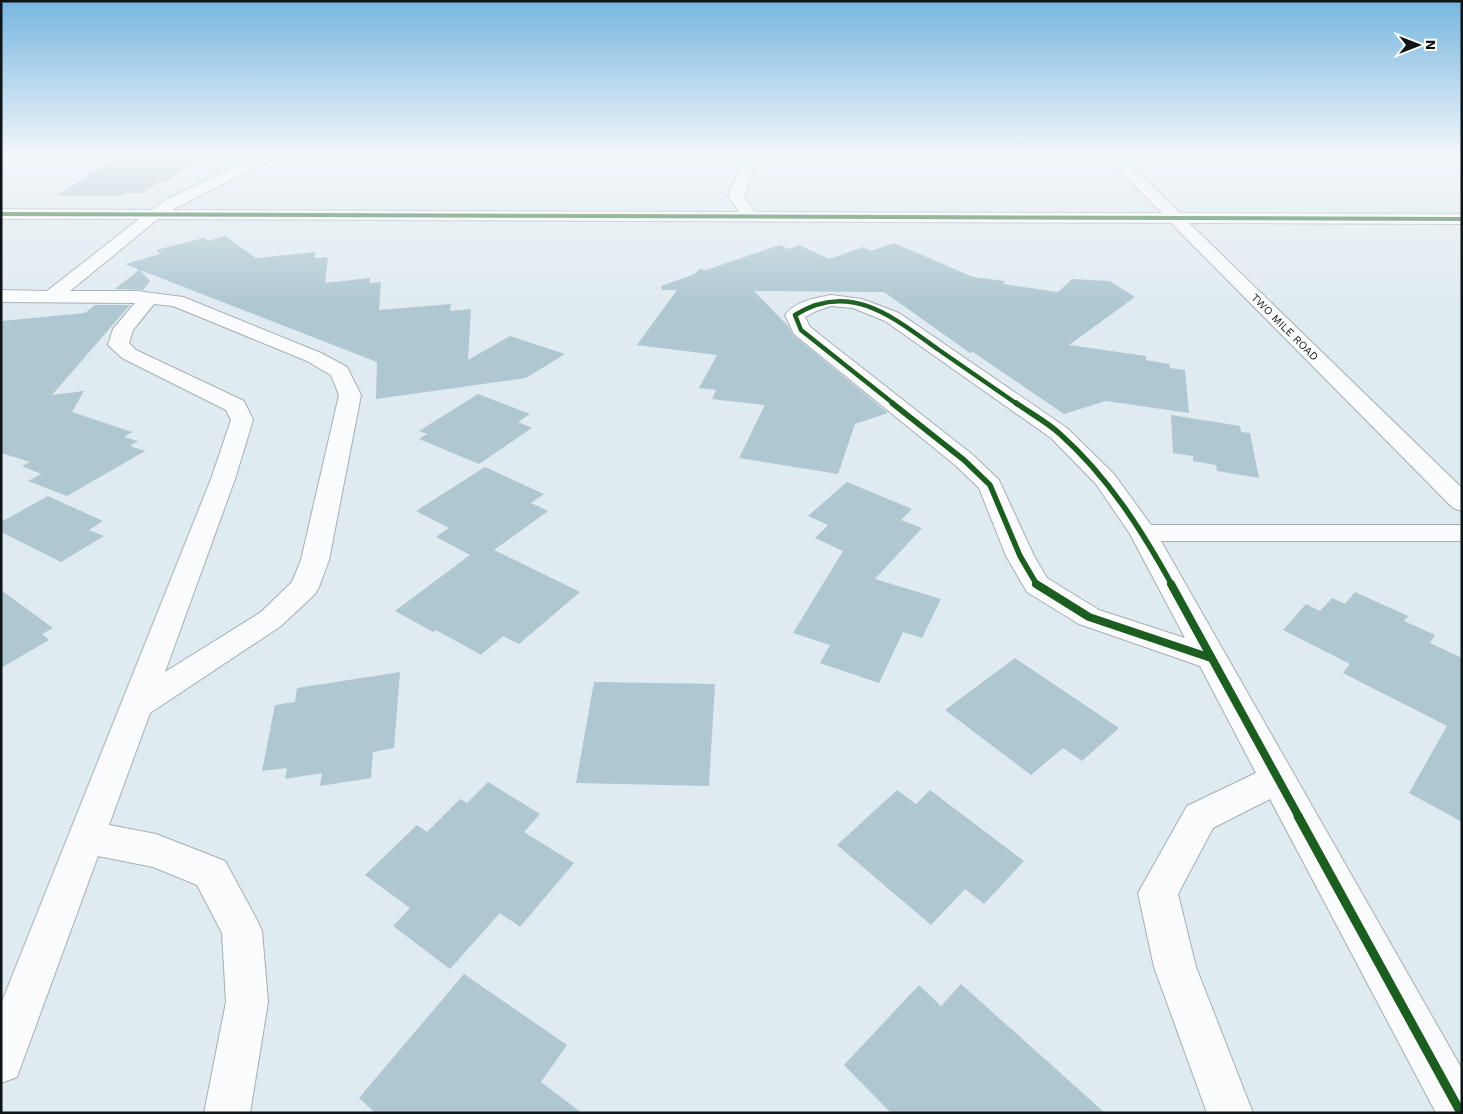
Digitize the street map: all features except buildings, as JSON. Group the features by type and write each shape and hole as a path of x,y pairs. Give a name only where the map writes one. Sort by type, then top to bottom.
{"street":[{"path":"52,296 170,204"},
{"path":"742,204 750,216"},
{"name":"TWO MILE ROAD","path":"1161,204 1462,503"},
{"path":"1,214 1462,219"},
{"path":"1,296 149,298 176,301 314,357 340,371 350,394 315,560 305,587 271,619 136,706"},
{"path":"1,1061 223,479 242,420 236,406 130,354 118,344 122,329 149,298"},
{"path":"1211,658 1089,617 1037,585 1020,556 990,485 964,460 800,330 796,315 805,308 824,301 845,301 869,305 892,317 1059,433 1105,479 1142,534 1211,658 1278,779 1461,1113"},
{"path":"1142,534 1462,533"},
{"path":"1230,1113 1175,967 1158,893 1200,817 1278,779"},
{"path":"86,837 156,851 211,873 242,931 247,1002 227,1113"}],"cycle path":[{"path":"1,214 1462,219"},
{"path":"1211,658 1089,617 1037,585 1020,556 990,485 964,460 801,330 795,315 807,307 819,303 844,301 868,306 892,317 1059,433 1105,479 1143,533 1461,1113"}]}
